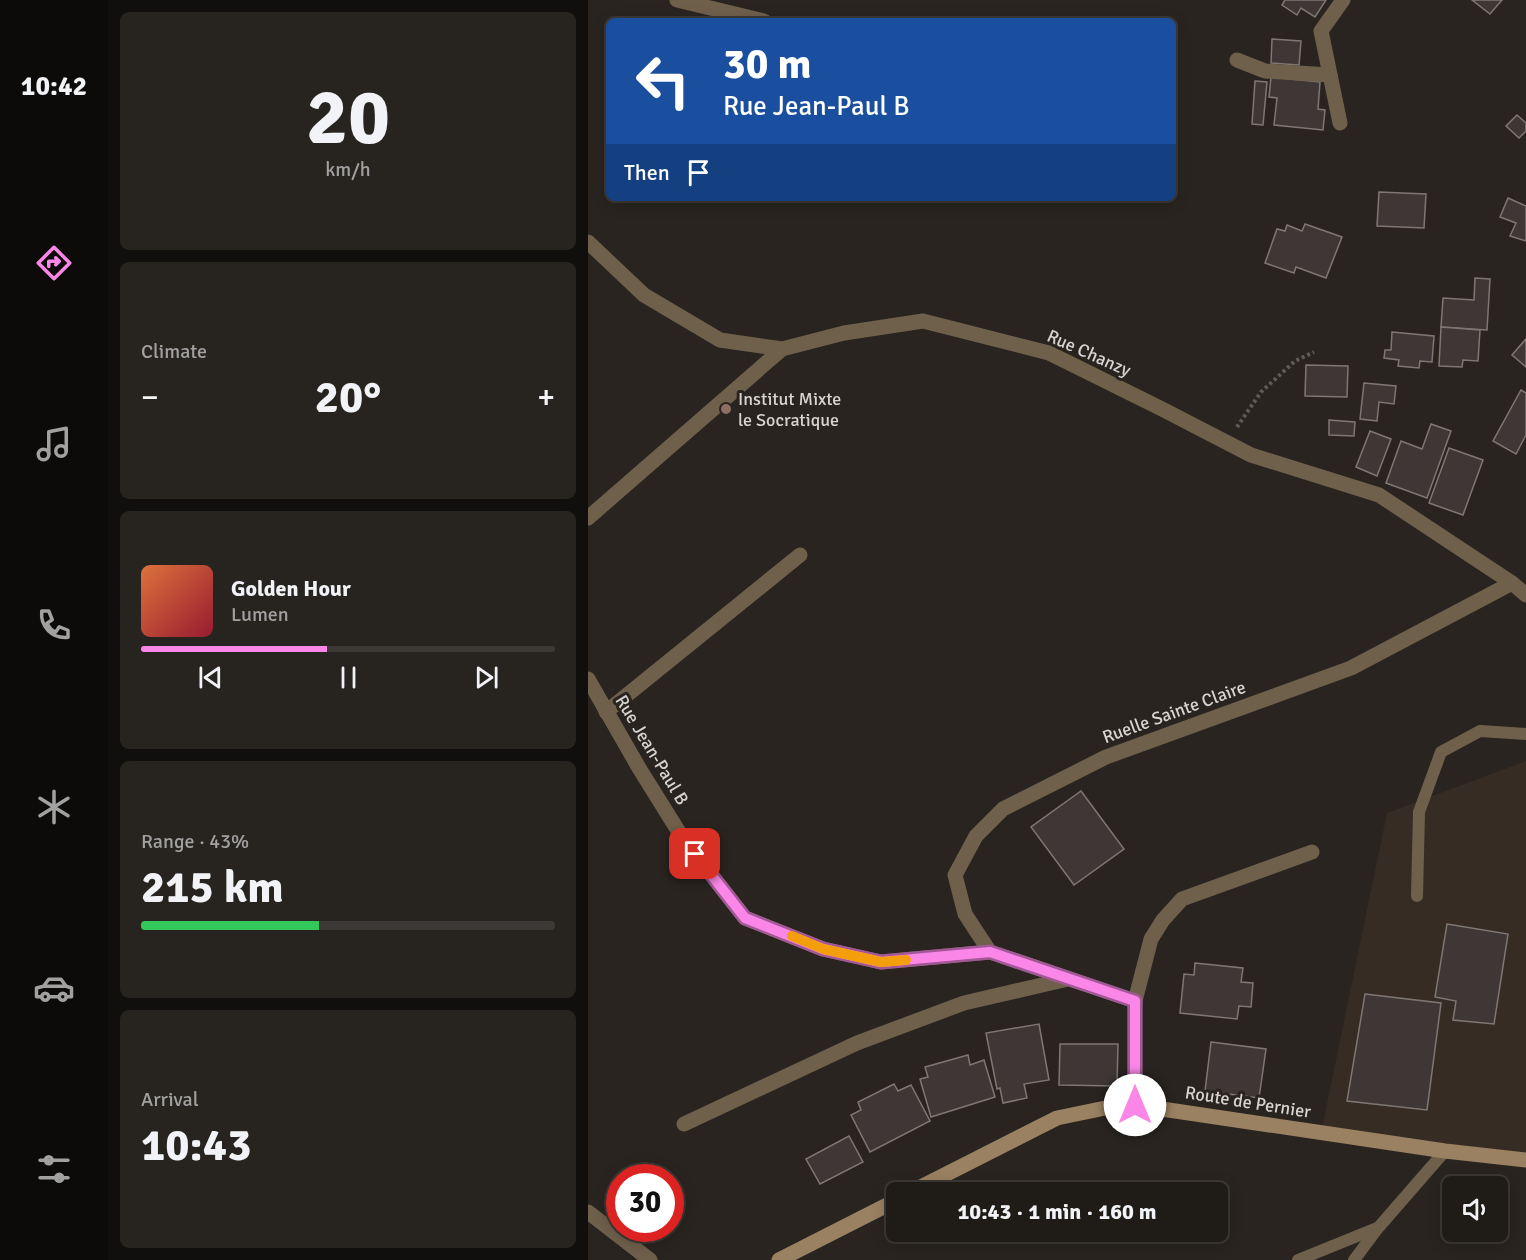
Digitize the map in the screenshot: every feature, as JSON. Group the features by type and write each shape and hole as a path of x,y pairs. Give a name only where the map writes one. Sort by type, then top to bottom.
{"street":[{"path":"677,0 752,18"},
{"path":"1340,123 1322,32 1343,0"},
{"path":"1237,60 1265,71 1330,75"},
{"name":"Rue Chanzy","path":"588,242 644,295 720,340 782,349 844,333 923,321 1049,353 1251,455 1379,495 1512,583 1526,595"},
{"path":"588,518 782,349"},
{"path":"606,712 800,555"},
{"name":"Ruelle Sainte Claire","path":"990,952 964,914 955,875 976,836 1003,809 1106,757 1351,668 1512,583"},
{"name":"Rue Jean-Paul B","path":"588,679 682,837 745,918 823,949 881,962 990,952 1135,1001"},
{"path":"1135,1105 1135,1001 1151,939 1163,920 1182,899 1312,852"},
{"path":"684,1124 867,1039 964,1003 1068,978"},
{"name":"Route de Pernier","path":"931,1182 1057,1118 1115,1106 1135,1105 1445,1151 1526,1160"},
{"path":"779,1260 886,1206"},
{"path":"588,1212 650,1260"}],"lane":[{"path":"1417,896 1419,812 1441,752 1480,731 1526,734"},
{"path":"1354,1260 1378,1228 1445,1151"},
{"path":"1298,1260 1378,1228"}],"path":[{"path":"1227,442 1261,392 1295,361 1314,352"}],"shaded area":[{"path":"1526,761 1526,1154 1322,1128 1387,813"}],"building":[{"path":"1285,0 1326,0 1315,17 1301,8 1297,15 1282,5"},
{"path":"1472,0 1502,0 1490,14"},
{"path":"1272,39 1301,41 1299,65 1271,63"},
{"path":"1271,77 1320,82 1318,109 1325,110 1323,130 1274,125 1277,98 1269,97"},
{"path":"1255,81 1267,82 1263,125 1252,124"},
{"path":"1517,115 1526,123 1526,131 1519,138 1506,126"},
{"path":"1379,192 1426,194 1424,228 1377,226"},
{"path":"1508,198 1526,206 1526,241 1510,236 1516,223 1500,217"},
{"path":"1305,224 1342,237 1326,278 1296,267 1294,273 1265,263 1277,229 1285,231 1287,225 1302,231"},
{"path":"1475,278 1490,279 1487,330 1441,327 1443,298 1474,300"},
{"path":"1441,327 1480,330 1478,361 1463,360 1462,367 1439,366"},
{"path":"1392,332 1434,336 1432,362 1420,361 1419,368 1398,366 1399,360 1384,358 1385,350 1391,350"},
{"path":"1526,339 1526,367 1512,355"},
{"path":"1306,365 1348,366 1347,397 1305,396"},
{"path":"1364,383 1396,386 1394,404 1379,402 1377,421 1360,419"},
{"path":"1521,390 1526,393 1526,435 1516,454 1493,441"},
{"path":"1329,420 1355,422 1354,436 1329,435"},
{"path":"1431,424 1451,431 1427,498 1386,483 1401,441 1422,449"},
{"path":"1370,431 1391,439 1377,476 1356,467"},
{"path":"1449,448 1483,460 1463,515 1429,503"},
{"path":"1081,791 1124,849 1074,885 1031,827"},
{"path":"1447,924 1508,934 1494,1024 1453,1020 1456,1001 1435,997"},
{"path":"1195,963 1243,968 1241,982 1253,983 1251,1007 1239,1006 1237,1019 1180,1013 1184,974 1194,975"},
{"path":"1365,994 1441,1003 1427,1110 1347,1101"},
{"path":"1039,1024 1049,1080 1024,1084 1027,1098 1003,1103 1000,1088 997,1089 986,1033"},
{"path":"1211,1042 1266,1049 1259,1098 1205,1091"},
{"path":"1060,1044 1118,1044 1117,1086 1059,1085"},
{"path":"968,1055 970,1065 984,1060 995,1097 931,1117 920,1079 928,1077 925,1067"},
{"path":"894,1084 898,1091 911,1085 930,1121 870,1152 851,1115 861,1110 858,1102"},
{"path":"849,1136 863,1162 820,1184 806,1159"}],"slow traffic":[{"path":"792,936 823,949 881,962 906,960"}],"place":[{"name":"Institut Mixte le Socratique","path":"726,409"}],"route":[{"path":"695,854 745,918 823,949 881,962 990,952 1135,1001 1135,1105"}]}
